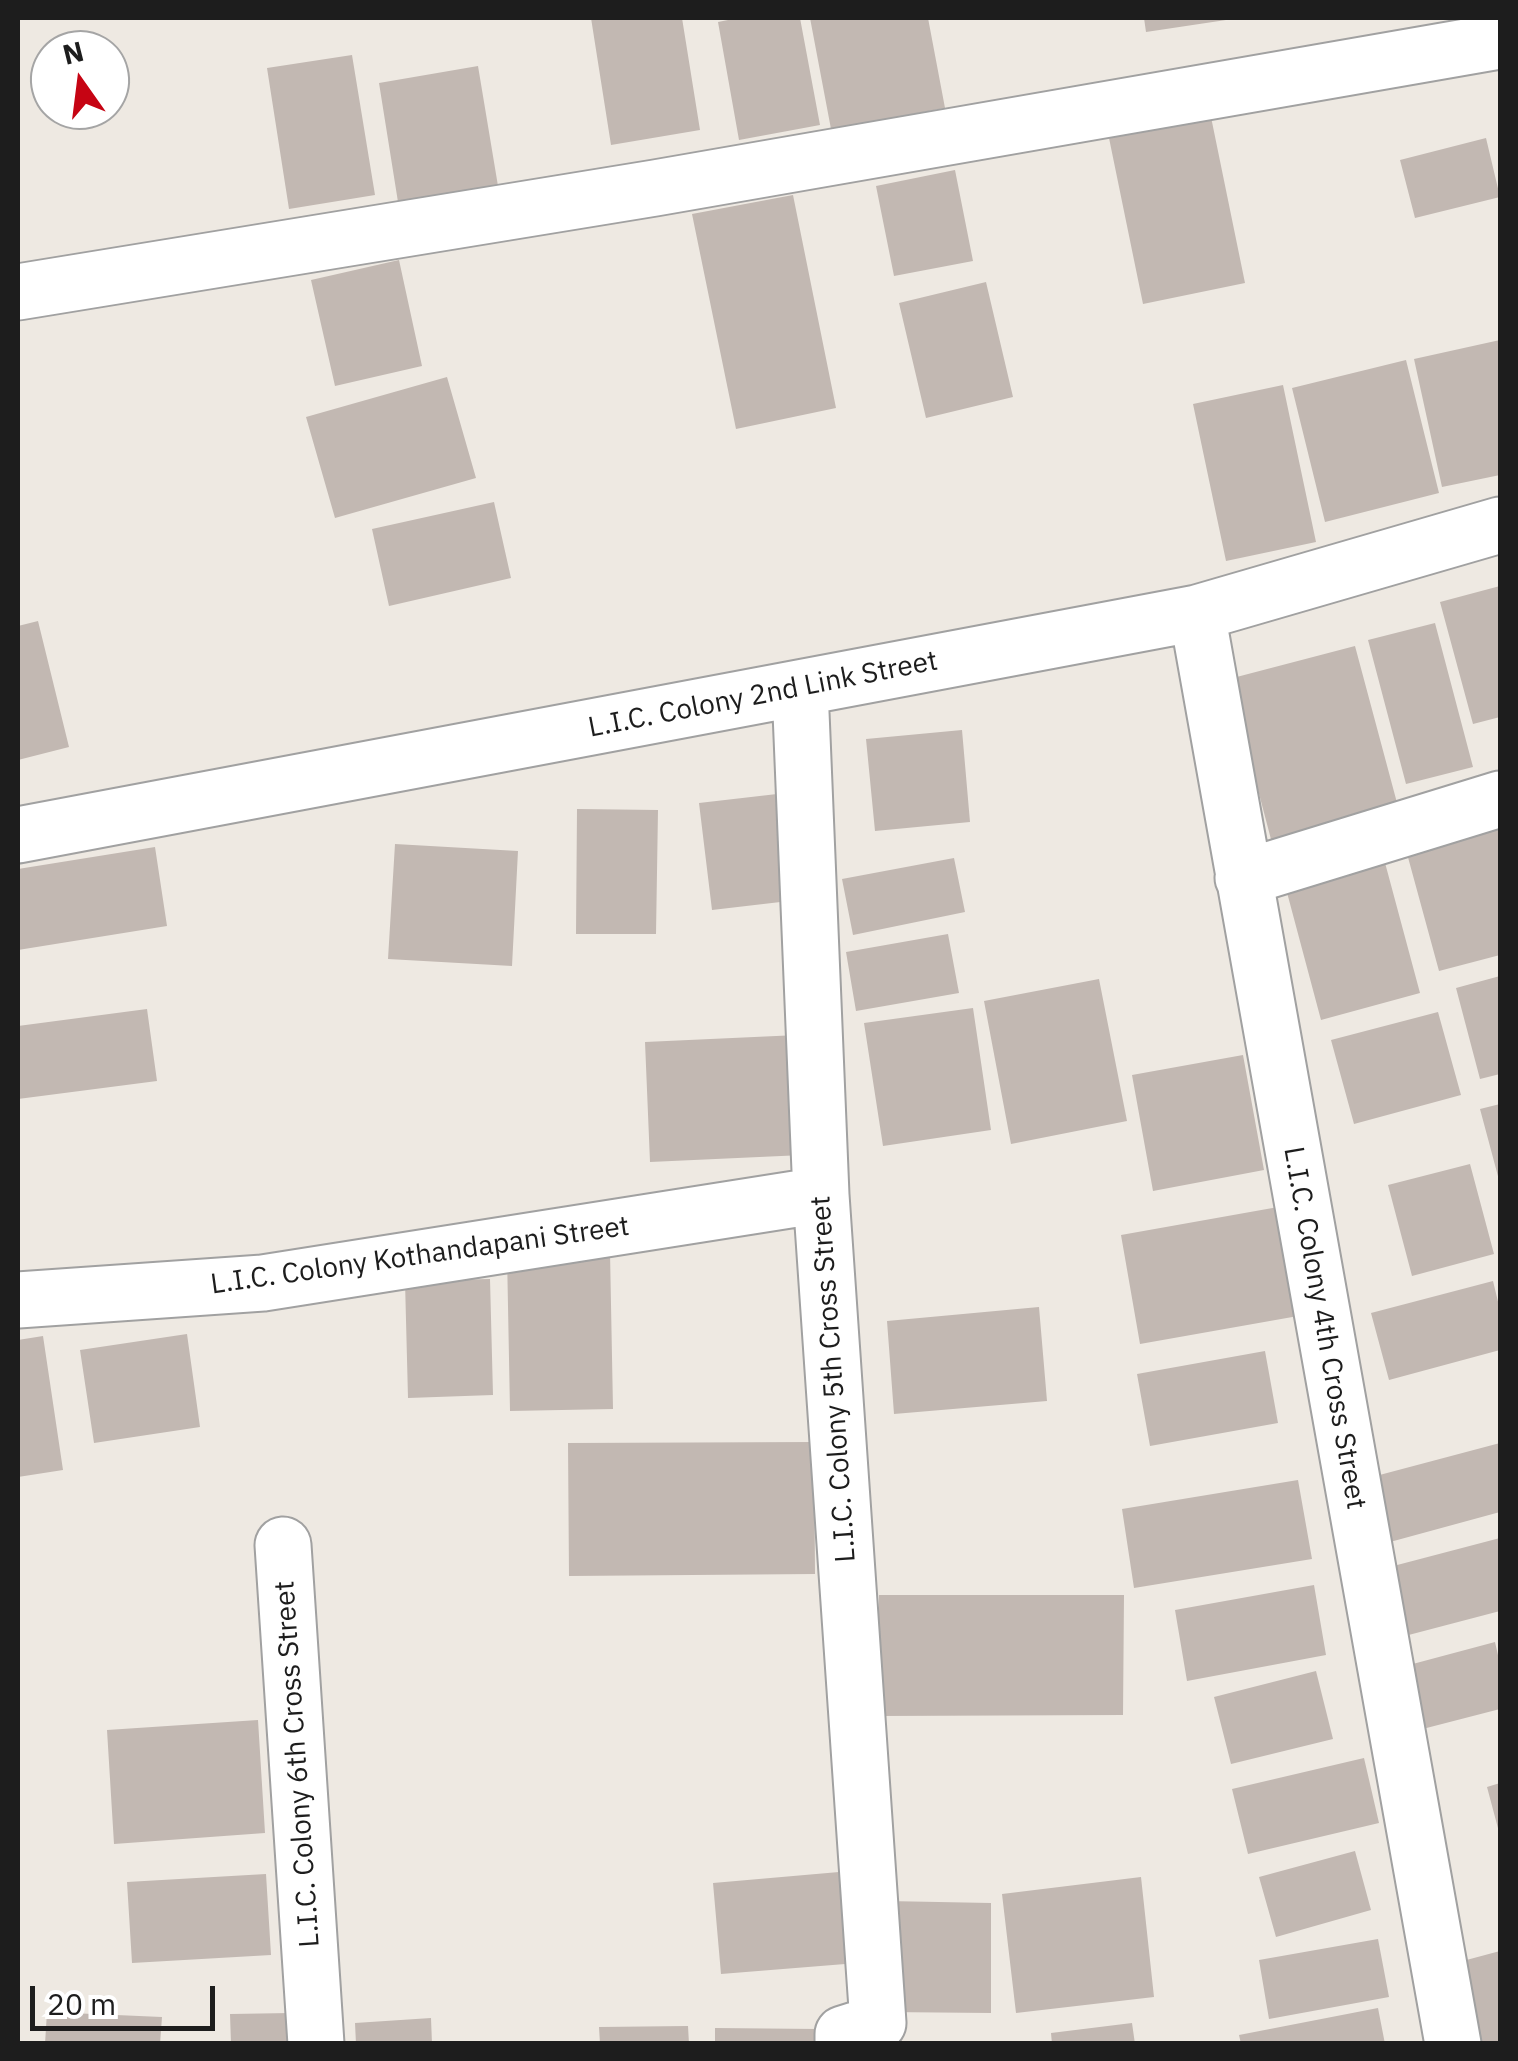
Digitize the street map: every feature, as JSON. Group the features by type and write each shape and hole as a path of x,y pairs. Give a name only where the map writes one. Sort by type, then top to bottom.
{"street":[{"path":"18,292 675,184 1500,41"},
{"name":"L.I.C. Colony 2nd Link Street","path":"18,835 1198,613 1500,525"},
{"name":"L.I.C. Colony 4th Cross Street","path":"1198,613 1454,2044"},
{"name":"L.I.C. Colony 5th Cross Street","path":"800,688 821,1195 878,2023 843,2034 843,2044"},
{"path":"1243,878 1500,798"},
{"name":"L.I.C. Colony Kothandapani Street","path":"18,1300 263,1283 821,1195"},
{"name":"L.I.C. Colony 6th Cross Street","path":"283,1545 316,2044"}],"building":[{"path":"591,18 682,18 700,130 611,145"},
{"path":"738,18 800,18 820,125 739,140 718,22"},
{"path":"810,18 928,18 945,108 831,129"},
{"path":"1144,18 1226,18 1226,20 1146,32"},
{"path":"352,55 375,195 289,209 267,68"},
{"path":"478,66 498,186 398,202 379,83"},
{"path":"1211,117 1245,283 1143,304 1109,138"},
{"path":"1486,138 1500,197 1415,218 1400,160"},
{"path":"955,170 973,261 894,276 876,186"},
{"path":"793,195 836,408 736,429 692,214"},
{"path":"399,260 422,366 335,386 311,280"},
{"path":"986,282 1013,397 926,418 899,303"},
{"path":"1500,340 1500,475 1442,487 1414,359"},
{"path":"1406,360 1439,493 1325,522 1292,388"},
{"path":"447,377 476,478 335,518 306,417"},
{"path":"1283,385 1316,542 1226,561 1193,404"},
{"path":"494,502 511,578 389,606 372,529"},
{"path":"1500,586 1500,717 1473,724 1440,602"},
{"path":"38,621 69,747 18,760 18,626"},
{"path":"1435,623 1473,767 1406,784 1368,640"},
{"path":"1355,646 1400,814 1273,847 1229,679"},
{"path":"962,730 970,822 875,831 866,739"},
{"path":"777,794 789,901 712,910 699,803"},
{"path":"577,809 658,810 656,934 576,934"},
{"path":"1500,825 1500,955 1439,971 1406,850"},
{"path":"395,844 518,851 512,966 388,959"},
{"path":"155,847 167,926 18,950 18,869"},
{"path":"954,858 965,912 853,935 842,879"},
{"path":"1384,859 1420,993 1321,1020 1285,885"},
{"path":"948,934 959,993 856,1011 846,952"},
{"path":"1500,976 1500,1074 1480,1079 1456,988"},
{"path":"1099,979 1127,1121 1011,1144 984,1001"},
{"path":"973,1008 991,1130 883,1146 864,1023"},
{"path":"147,1009 157,1081 18,1099 18,1026"},
{"path":"1438,1012 1461,1095 1354,1124 1331,1040"},
{"path":"798,1035 803,1155 650,1162 645,1042"},
{"path":"1243,1055 1264,1170 1153,1191 1132,1075"},
{"path":"1500,1104 1500,1180 1499,1180 1480,1109"},
{"path":"1470,1164 1494,1254 1412,1276 1388,1185"},
{"path":"1295,1204 1315,1313 1140,1344 1121,1235"},
{"path":"610,1252 613,1409 510,1411 507,1254"},
{"path":"490,1279 493,1395 408,1398 405,1281"},
{"path":"1493,1281 1500,1310 1500,1350 1389,1380 1371,1313"},
{"path":"1039,1307 1047,1401 894,1414 887,1321"},
{"path":"187,1334 200,1427 94,1443 80,1350"},
{"path":"43,1336 63,1470 18,1477 18,1340"},
{"path":"1265,1351 1278,1423 1150,1446 1137,1374"},
{"path":"814,1442 815,1574 569,1576 568,1443"},
{"path":"1500,1443 1500,1512 1390,1542 1372,1477"},
{"path":"1298,1480 1312,1559 1134,1588 1122,1509"},
{"path":"1500,1538 1500,1611 1401,1637 1382,1569"},
{"path":"1314,1585 1326,1655 1187,1681 1175,1610"},
{"path":"879,1595 1124,1595 1123,1715 878,1716"},
{"path":"1495,1642 1500,1664 1500,1709 1411,1732 1394,1669"},
{"path":"1316,1671 1333,1739 1231,1764 1214,1697"},
{"path":"258,1720 265,1833 114,1844 107,1730"},
{"path":"1364,1758 1379,1823 1248,1854 1232,1789"},
{"path":"1500,1783 1500,1832 1499,1832 1487,1787"},
{"path":"1355,1851 1371,1910 1276,1937 1259,1877"},
{"path":"862,1870 870,1962 721,1974 713,1883"},
{"path":"266,1874 271,1955 132,1963 127,1882"},
{"path":"1141,1877 1154,1997 1016,2013 1002,1894"},
{"path":"886,1901 991,1903 991,2013 885,2012"},
{"path":"1378,1939 1389,1997 1269,2019 1259,1960"},
{"path":"1500,1951 1500,2044 1481,2044 1459,1962"},
{"path":"1378,2008 1385,2044 1241,2044 1239,2035"},
{"path":"47,2012 162,2017 160,2044 45,2044"},
{"path":"291,2013 292,2044 231,2044 230,2014"},
{"path":"431,2018 432,2044 356,2044 355,2023"},
{"path":"1132,2023 1135,2044 1052,2044 1051,2033"},
{"path":"688,2026 689,2044 600,2044 599,2027"},
{"path":"715,2028 819,2029 819,2044 715,2044"}]}
